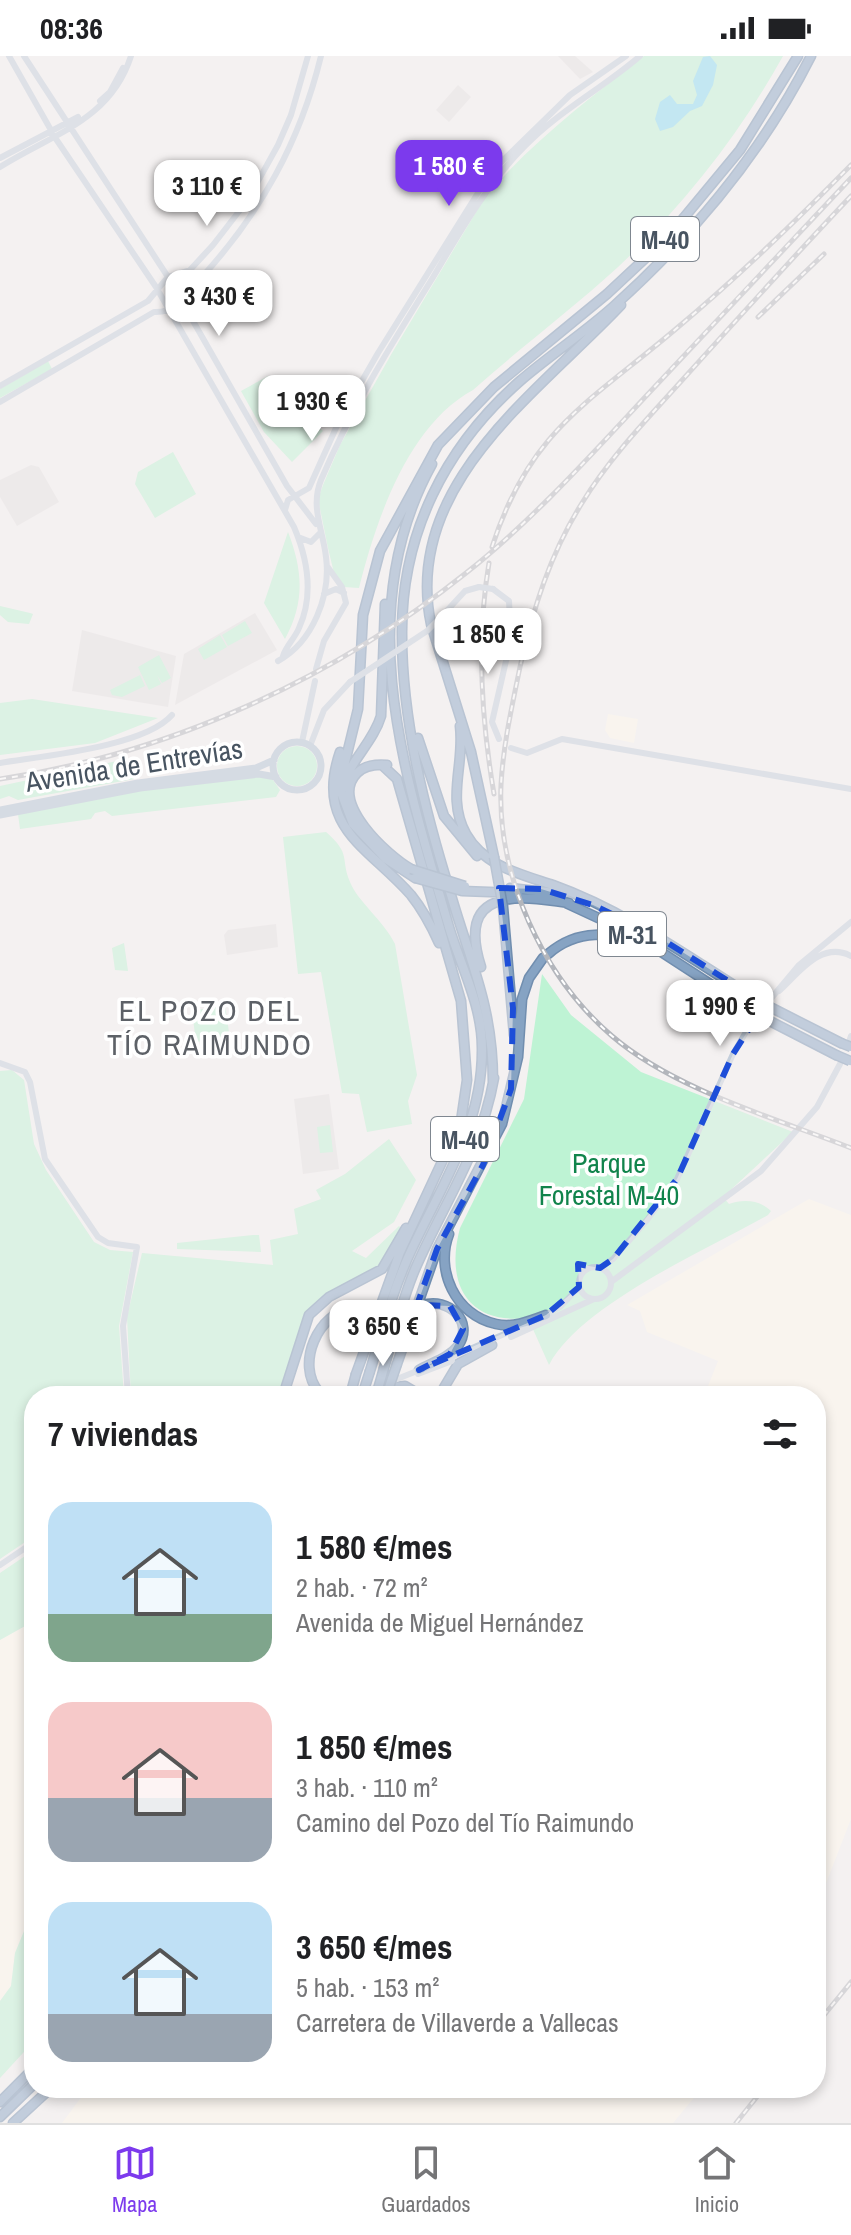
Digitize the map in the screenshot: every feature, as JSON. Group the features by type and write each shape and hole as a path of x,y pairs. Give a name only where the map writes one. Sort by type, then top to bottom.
{"highway":[{"name":"M-40","path":"361,1386 370,1371 399,1278 454,1166 473,1119 481,1084 481,1026 424,838 392,703 388,642 391,584 415,500 454,429 494,387 607,294 683,221 746,141 798,56"},
{"name":"M-40","path":"382,1386 384,1368 412,1277 467,1167 486,1120 493,1082 491,1025 485,994 450,893 420,775 404,690 402,633 406,573 419,522 442,474 490,408 614,306 697,222 749,158 811,56"},
{"path":"513,1076 513,1008 503,907 471,752 427,607 430,550 446,506 500,426 643,284 654,267"},
{"path":"454,429 438,445 415,482 373,569 363,615 358,694 339,787 346,813 364,837 386,859 413,874 464,888 536,894 569,903"},
{"path":"364,837 351,817 343,790 345,778 377,730 381,716 383,613 391,584"},
{"path":"404,690 435,798 456,834 493,866 537,883 552,885"},
{"path":"453,693 461,743 456,805 466,833 491,861 552,885"},
{"path":"358,694 334,770 336,810 359,847 398,882 427,916 455,979"},
{"path":"413,874 384,850 352,803 349,791 355,775 370,766 382,765 401,776 424,838"},
{"path":"355,1386 356,1374 368,1337 400,1252 447,1158 461,1121 467,1080 465,1023 455,979 397,779 382,765"},
{"name":"M-31","path":"552,885 620,913 759,1001 848,1041"},
{"path":"464,888 560,893 652,933"},
{"path":"493,1082 498,1047 494,1012 475,939 480,918 489,906 514,896 569,903"},
{"name":"M-31","path":"569,903 615,924 752,1011 844,1060"},
{"path":"385,1386 397,1364 437,1249 502,1124 513,1076 522,999 529,978 545,956 572,939 607,934 633,941 691,973"},
{"path":"286,1386 309,1315 329,1297 382,1269 447,1158"},
{"path":"464,1198 444,1252 445,1275 456,1296 474,1314 495,1324 517,1324 546,1315"},
{"path":"402,1347 423,1305 441,1303 457,1313 463,1329 457,1346 419,1370"},
{"path":"316,1386 309,1372 309,1357 320,1333 335,1315 354,1308 368,1318 368,1337"},
{"path":"443,1386 458,1364 492,1345"},
{"path":"0,2102 24,2078"},
{"path":"0,2117 24,2094"},
{"path":"13,2123 40,2098"}],"main road":[{"path":"9,56 55,136 156,287 291,520 306,562 306,607 297,633 280,660 299,645 319,611 327,566 320,533 317,491 366,385 490,185 526,145 582,96 579,91 570,95"},
{"path":"24,56 168,277 285,483 320,533"},
{"path":"0,167 55,136 111,97 124,77 129,56"},
{"path":"0,386 148,301 156,287 168,277 190,270 247,201 287,125 308,56"},
{"path":"0,402 154,312 169,311 189,295 257,209 291,151 321,56"},
{"path":"285,510 285,504 309,488 340,419 471,200 514,147 570,95 626,56"},
{"path":"563,114 640,56"},
{"path":"600,88 593,90 590,85 608,69"},
{"path":"0,158 55,136"},
{"path":"180,273 190,287 189,295"},
{"path":"148,301 154,312"},
{"path":"285,483 302,488 313,480"},
{"path":"272,487 281,491 285,483"},
{"path":"298,537 311,542 320,533"},
{"path":"316,669 324,641 345,609 344,593 327,566"},
{"path":"310,746 324,710 350,682 427,631 465,591 479,587 493,589 509,601 512,625 492,722 499,739"},
{"path":"324,594 336,589 344,593"},
{"path":"306,607 312,612 319,611"},
{"path":"302,742 315,681"},
{"path":"0,763 121,740 166,722 172,715"},
{"path":"511,748 527,753 562,739 851,789"},
{"path":"302,742 310,746 321,762 320,776 311,786 291,790 276,777 274,760 288,744 302,742"},
{"name":"Avenida de Entrevías","path":"0,813 138,783 258,767 274,760"},
{"name":"Avenida de Entrevías","path":"0,813 140,788 257,774 276,777"},
{"path":"380,1386 491,1342 546,1315 560,1307 579,1287 583,1272 600,1268 613,1259 677,1179 733,1054 799,965 851,922"},
{"path":"771,1004 817,957 834,952 851,956"},
{"path":"399,1386 607,1294 611,1282 761,1171 817,1107 844,1060"},
{"path":"0,1063 25,1072 30,1082 45,1159 92,1230 108,1243 137,1247 124,1312 128,1386"},
{"path":"600,1268 608,1274 611,1282"},
{"path":"579,1287 584,1296 594,1299"},
{"path":"0,1565 24,1549"}],"highlighted area":[{"path":"499,888 541,889 593,905 652,933 765,1004 733,1054 677,1179 613,1259 600,1268 578,1264 579,1287 546,1315 419,1370 450,1354 463,1329 450,1306 423,1305 402,1347 437,1249 483,1165 511,1089 513,1008"}],"shaded area":[{"path":"558,56 575,56 593,72 580,79"},
{"path":"458,85 471,97 449,122 436,110"},
{"path":"31,465 39,467 59,502 17,526 0,497 0,480"},
{"path":"255,613 277,650 175,705 184,654"},
{"path":"82,630 176,656 168,707 72,691"},
{"path":"608,714 638,719 634,743 610,738 605,730"},
{"path":"276,924 278,947 227,955 224,935 228,930"},
{"path":"329,1094 339,1169 303,1174 294,1099"},
{"path":"809,1199 851,1215 851,1819 826,1883 826,1386 708,1386 718,1361 647,1332 640,1311 627,1305"},
{"path":"24,1627 24,1931 15,1953 11,1986 0,2001 0,1640"},
{"path":"81,2098 694,2098 673,2123 62,2123"}],"green space":[{"path":"644,56 783,56 729,141 665,219 600,283 450,406 430,426 413,450 385,505 359,588 344,587 334,573 318,499 340,445 485,197 541,140"},
{"path":"180,163 188,173 166,190 158,179"},
{"path":"48,361 52,369 0,398 0,389"},
{"path":"268,376 323,431 292,462 264,432 241,391"},
{"path":"173,452 196,494 155,518 135,484 138,472"},
{"path":"288,532 297,560 300,586 296,612 285,639 264,603"},
{"path":"0,606 33,614 29,624 8,622 0,615"},
{"path":"245,621 252,633 228,646 222,635"},
{"path":"220,635 227,647 204,660 198,649"},
{"path":"159,655 171,678 162,683 157,675 161,684 149,690 138,667"},
{"path":"140,675 145,686 122,697 112,695 110,690"},
{"path":"32,699 158,718 95,743 0,755 0,703"},
{"path":"297,746 311,752 317,766 311,780 297,786 283,780 277,766 283,752"},
{"path":"117,761 134,779 18,800 9,796 0,799 0,786"},
{"path":"263,776 273,780 280,790 276,797 112,816 105,811 95,813 91,819 20,829 18,814 128,792"},
{"path":"326,832 342,852 354,889 395,944 417,1075 408,1101 412,1124 367,1132 359,1094 342,1093 321,972 298,974 283,837"},
{"path":"124,943 128,971 115,970 112,948"},
{"name":"Parque Forestal M-40","path":"542,974 571,1015 641,1072 793,1132 723,1197 729,1204 746,1201 762,1205 771,1211 768,1215 616,1300 565,1343 549,1365 528,1318 490,1315 476,1307 459,1282 456,1266 460,1228 524,1099"},
{"path":"225,1005 230,1039 196,1042 192,1011"},
{"path":"12,1070 24,1080 34,1144 46,1170 94,1242 110,1250 133,1252 119,1326 123,1386 24,1386 24,1543 0,1559 0,1071"},
{"path":"330,1125 333,1152 320,1153 317,1127"},
{"path":"389,1139 416,1180 394,1222 352,1251 366,1258 399,1226 402,1229 376,1269 326,1294 304,1316 282,1386 130,1386 127,1317 142,1253 273,1265 270,1240 298,1234 294,1209 321,1199 316,1190 345,1174"},
{"path":"259,1235 261,1252 177,1249 177,1243"},
{"path":"24,1557 24,1627 0,1640 0,1573"},
{"path":"24,1931 24,2052 0,2078 0,2001 11,1986 15,1953"}],"water":[{"path":"710,56 717,65 713,85 702,106 690,111 673,127 660,131 655,119 660,102 670,95 677,104 693,104 697,95 693,81 703,57"}],"railway":[{"path":"492,547 507,507 525,474 566,421 722,289 851,165"},
{"path":"0,779 63,767 187,731 305,678 415,611 491,553 538,509 851,178"},
{"path":"851,196 644,422 582,503 552,562 531,624 508,726 501,785 507,854 516,889 546,955 587,1012 612,1036 665,1072 727,1101 851,1148"},
{"path":"758,317 824,254"},
{"path":"489,563 481,650 486,736 494,794"},
{"path":"826,2013 851,1982"},
{"path":"736,2123 756,2098"}],"district":[{"name":"EL POZO DEL TÍO RAIMUNDO","path":"210,1027"}]}
